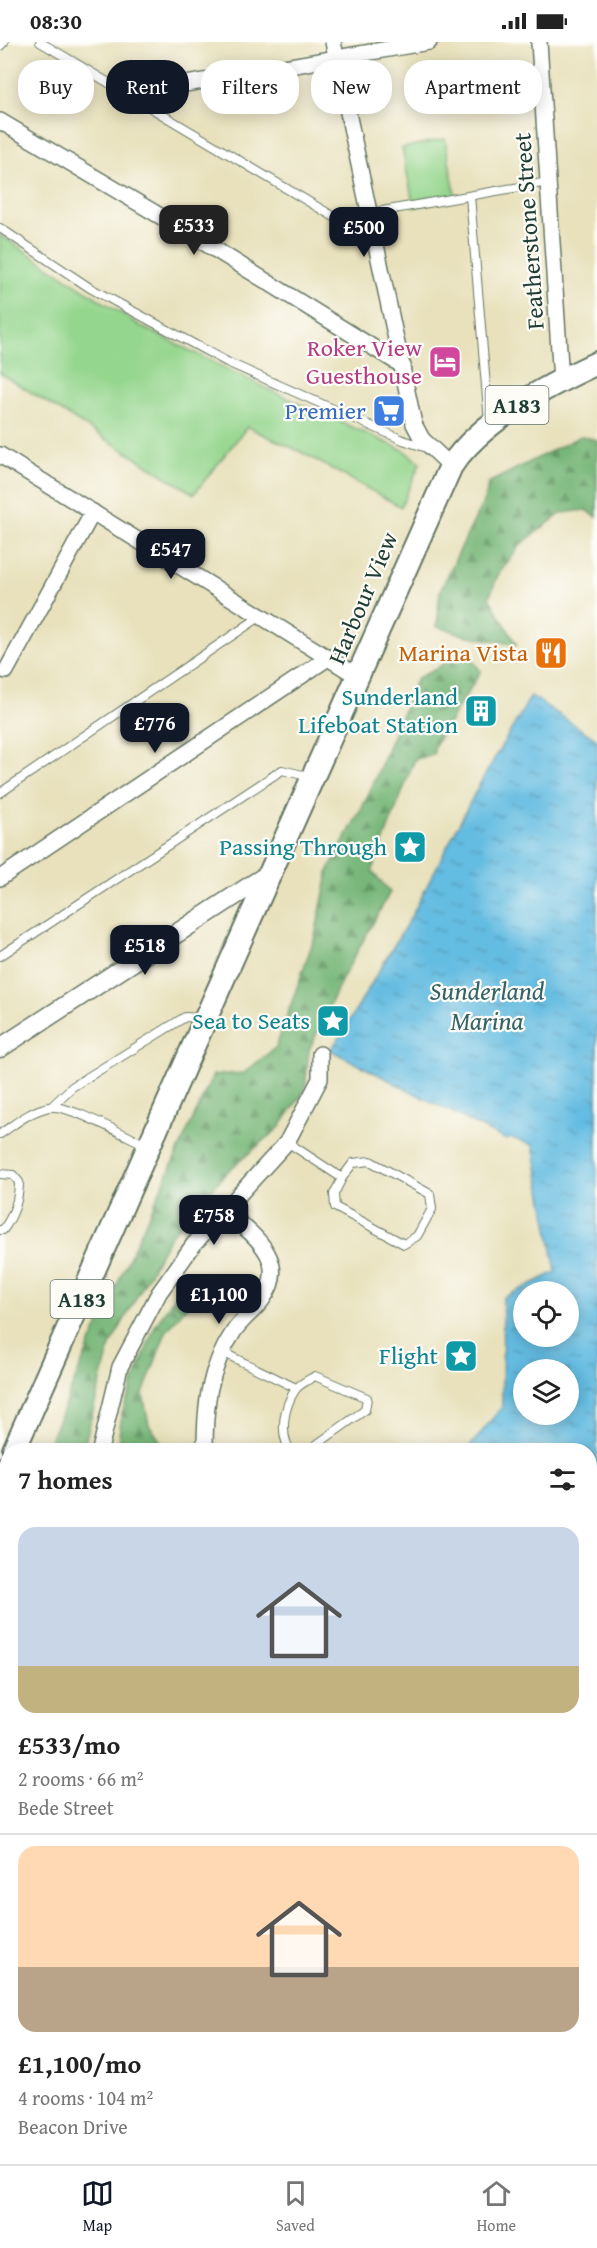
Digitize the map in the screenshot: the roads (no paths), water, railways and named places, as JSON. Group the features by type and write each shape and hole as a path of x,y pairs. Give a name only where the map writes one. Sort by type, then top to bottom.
{"main road":[{"name":"Harbour View","path":"150,1147 359,677 443,459 462,450 516,405 597,363"},
{"name":"A183","path":"17,1443 150,1147"}],"street":[{"path":"333,42 414,424 422,440 443,459"},
{"path":"189,83 429,42"},
{"name":"Featherstone Street","path":"539,42 561,381"},
{"path":"0,122 187,232 403,366"},
{"path":"0,455 359,677"},
{"path":"6,671 93,512"},
{"path":"0,878 328,658"},
{"path":"0,1048 270,873"},
{"path":"102,1443 120,1367 159,1293 194,1244 287,1142 320,1079 320,1054"},
{"path":"205,1443 207,1400 211,1380 234,1331 264,1298 271,1281 272,1267 268,1251 255,1236 224,1210"}],"lane":[{"path":"0,46 3,42"},
{"path":"40,42 106,81"},
{"path":"162,114 377,242"},
{"path":"371,213 548,182"},
{"path":"470,196 490,427"},
{"path":"0,228 90,288 227,362 443,459"},
{"path":"0,793 261,616"},
{"path":"0,956 282,770 313,778"},
{"path":"0,1134 32,1113 51,1107 72,1087 185,1017 206,1018"},
{"path":"51,1107 82,1115 150,1147"},
{"path":"287,1142 342,1178"},
{"path":"370,1161 430,1194 432,1209 417,1236 404,1244 335,1207 334,1194 342,1178 352,1163 370,1161"},
{"path":"0,1174 13,1174 19,1182 15,1208 10,1221 3,1230 0,1230"},
{"path":"224,1353 296,1388"},
{"path":"285,1443 283,1440 285,1412 296,1388 315,1376 367,1398 365,1410 319,1443"}],"water":[{"name":"Sunderland Marina","path":"531,696 597,740 597,1443 473,1443 502,1407 503,1298 513,1293 513,1347 579,1347 579,1281 538,1281 556,1272 533,1145 511,1138 506,1140 330,1050 412,915 479,785"}],"place":[{"name":"Roker View Guesthouse","path":"445,362"},
{"name":"Premier","path":"389,411"},
{"name":"Marina Vista","path":"551,653"},
{"name":"Sunderland Lifeboat Station","path":"481,711"},
{"name":"Passing Through","path":"410,847"},
{"name":"Sea to Seats","path":"333,1021"},
{"name":"Flight","path":"461,1356"}]}
